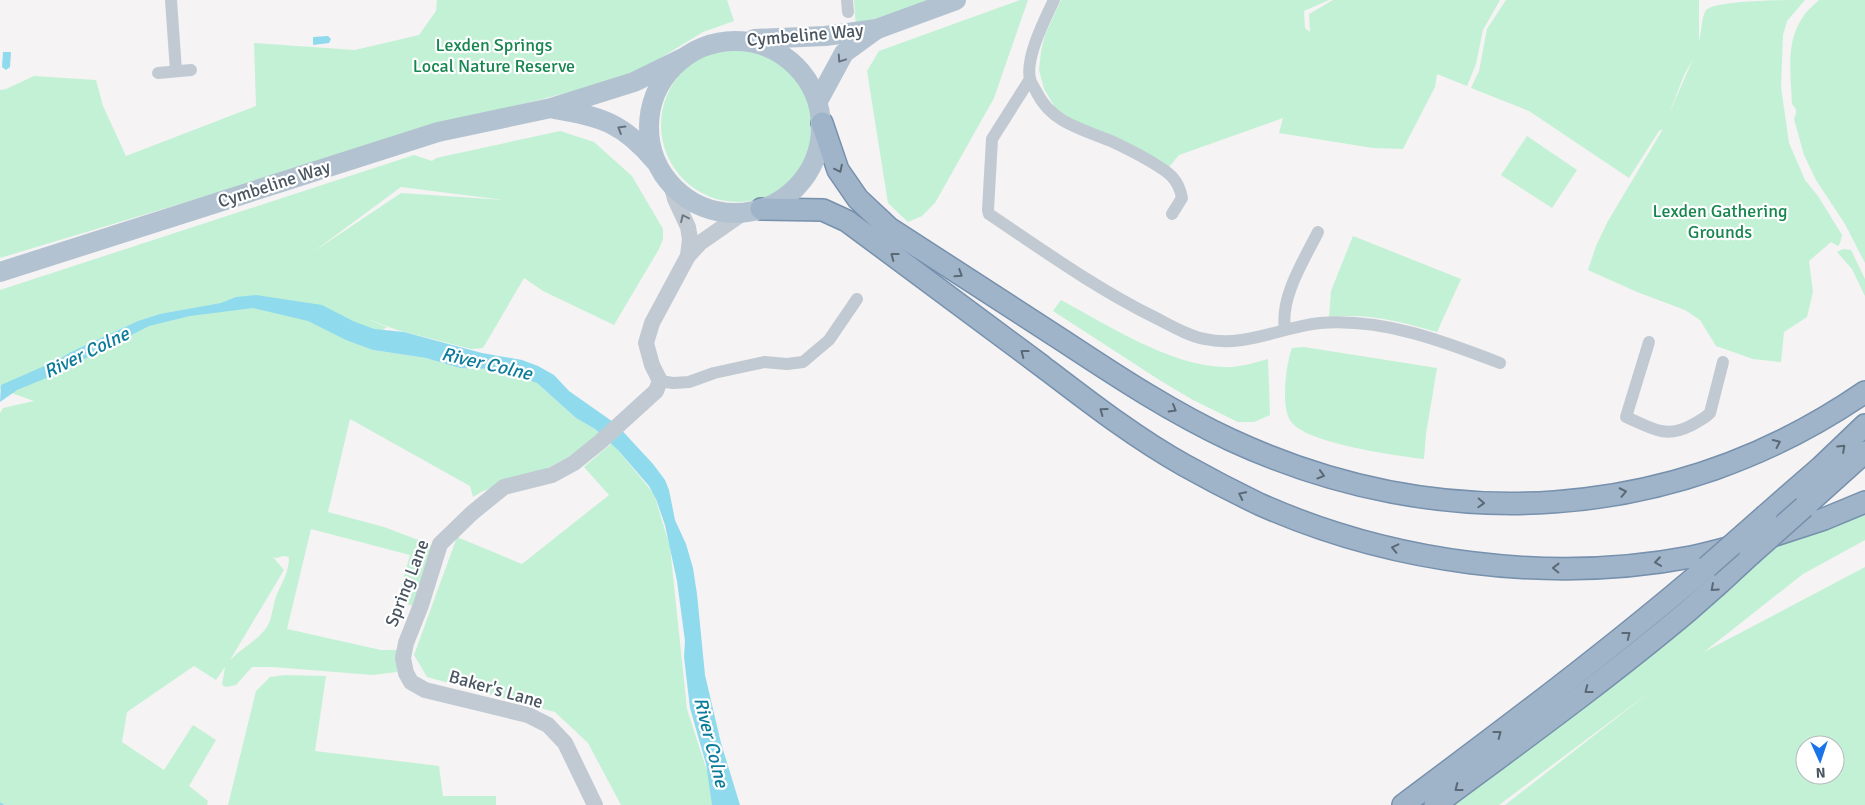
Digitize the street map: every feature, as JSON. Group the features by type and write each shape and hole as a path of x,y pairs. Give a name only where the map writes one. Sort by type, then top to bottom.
{"highway":[{"path":"822,123 838,170 858,200 889,228 1101,366 1192,420 1229,439 1292,466 1366,488 1446,501 1486,504 1527,504 1615,494 1684,479 1760,451 1806,428 1865,392"},
{"path":"752,211 823,210 847,221 1063,382 1132,432 1182,464 1259,504 1330,530 1373,543 1470,562 1564,568 1625,565 1692,557 1741,545 1824,519 1865,502"},
{"path":"1403,805 1531,710 1622,639 1707,567 1865,425"},
{"path":"1436,805 1544,724 1688,611 1865,452"}],"main road":[{"name":"Cymbeline Way","path":"732,41 825,36 877,29 956,0"},
{"name":"Cymbeline Way","path":"818,101 844,53 877,29"},
{"path":"750,42 764,45 791,60 808,80 818,101 822,123 820,143 816,158 808,173 798,187 785,198 752,211 721,212 704,208 689,200 671,183 656,162 650,142 649,127 653,101 658,87 668,72 684,58 699,48 714,43 750,42"},
{"name":"Cymbeline Way","path":"0,272 438,132 551,108 634,82 684,58"},
{"name":"Cymbeline Way","path":"551,108 575,112 607,121 627,132 656,162"}],"street":[{"path":"171,0 176,71"},
{"path":"1054,0 1044,18 1034,47 1030,79 992,140 989,214 1118,299 1204,339 1223,341 1249,339 1285,329 1313,324 1342,322 1404,330 1449,343 1500,363"},
{"path":"158,73 191,70"},
{"path":"1030,79 1042,104 1059,118 1132,151 1169,172 1176,180 1182,198 1172,214"},
{"path":"671,183 675,199 688,227 690,239 688,256"},
{"path":"752,211 711,235 688,256 652,323 646,343 652,365 660,381 673,383 689,382 714,373 764,362 787,364 803,362 829,340 857,299"},
{"path":"1285,329 1284,312 1289,293 1318,232"},
{"path":"1649,342 1626,417 1666,433 1677,432 1705,418 1710,413 1723,362"},
{"name":"Spring Lane","path":"406,673 402,658 440,544 472,512 504,487 552,475 574,463 656,391 660,381"},
{"name":"Baker's Lane","path":"406,673 411,682 425,690 528,715 548,725 565,743 595,805"}],"green space":[{"name":"Lexden Springs Local Nature Reserve","path":"437,0 727,0 734,21 703,32 631,76 442,125 0,258 0,90 34,76 96,80 103,106 126,156 256,106 254,43 355,50 419,35 436,11"},
{"path":"854,0 934,0 856,27"},
{"path":"1020,0 1028,0 994,98 935,203 922,216 908,222 888,203 867,71 879,51"},
{"path":"1061,0 1329,0 1304,11 1305,28 1310,32 1309,14 1333,0 1500,0 1483,30 1476,64 1467,86 1437,74 1435,87 1403,149 1373,148 1279,133 1283,118 1179,155 1169,167 1075,121 1056,109 1044,89 1039,70 1045,35"},
{"name":"Lexden Gathering Grounds","path":"1506,0 1699,0 1699,41 1704,13 1712,7 1737,2 1805,0 1787,21 1783,35 1781,87 1789,143 1805,180 1818,196 1842,235 1838,246 1831,242 1809,261 1813,292 1807,317 1784,332 1781,362 1753,359 1716,346 1700,320 1685,310 1637,292 1588,270 1596,246 1608,221 1663,129 1659,131 1629,178 1529,111 1471,88 1479,71 1487,29","holes":["1693,59 1669,114 1684,75"]},
{"name":"Lexden Gathering Grounds","path":"1819,0 1865,0 1865,263 1845,224 1816,180 1804,155 1794,119 1796,111 1792,104 1791,48 1797,27 1805,14"},
{"path":"738,48 753,49 768,54 793,70 809,95 814,110 814,140 809,155 793,180 768,196 753,201 738,202 723,201 708,196 683,180 667,155 662,140 661,125 662,110 667,95 683,70 708,54 723,49"},
{"path":"560,131 594,142 632,176 663,229 663,239 614,325 543,291 524,278 483,348 471,349 397,330 360,316 387,327 361,345 373,350 426,358 460,368 495,369 511,373 537,383 576,418 595,429 604,438 542,471 483,491 473,497 470,486 350,419 328,512 384,527 437,547 418,608 397,600 410,555 311,529 287,629 381,650 400,650 397,672 373,675 252,667 236,685 226,687 222,685 225,667 216,680 194,666 127,712 122,742 164,770 193,725 216,740 189,786 208,801 207,805 0,805 0,413 3,408 34,401 0,389 0,290 414,155 432,161 436,158","holes":["401,187 504,200 401,193 313,252","273,557 289,557 288,567 275,599 266,629 230,660 284,570"]},
{"path":"1527,136 1577,170 1552,208 1501,175"},
{"path":"1353,236 1461,279 1437,332 1396,321 1371,317 1329,317 1331,291"},
{"path":"1843,249 1851,250 1865,279 1865,296 1852,269 1837,252"},
{"path":"1061,300 1139,342 1161,352 1203,365 1229,367 1268,359 1270,415 1254,422 1238,422 1193,400 1053,311"},
{"path":"1304,347 1437,368 1426,434 1424,459 1331,442 1298,428 1290,420 1287,413 1285,384 1292,348"},
{"path":"612,443 654,494 670,547 687,709 718,805 621,805 588,743 555,712 427,677 414,655 457,537 522,564 609,495 584,467"},
{"path":"1865,504 1865,540 1803,574 1704,652 1865,567 1865,805 1505,805 1651,691 1499,805 1446,805 1769,548"},
{"path":"285,675 326,676 315,751 439,766 443,796 496,796 496,805 228,805 256,691 270,677"}],"water":[{"path":"328,36 331,39 329,43 313,45 313,37"},
{"path":"3,52 11,52 10,67 6,70 2,67"},
{"name":"River Colne","path":"256,295 322,305 353,321 374,329 404,332 482,353 522,360 554,375 569,391 616,424 653,464 665,480 669,490 675,520 686,544 693,568 705,675 721,743 740,805 712,805 706,764 690,708 684,657 685,641 677,581 665,525 656,499 649,486 618,450 595,429 576,418 537,383 495,369 460,368 426,358 373,350 346,340 308,321 253,308 190,316 149,326 49,377 17,390 0,402 1,385 138,321 160,314 221,303 236,297"}]}
